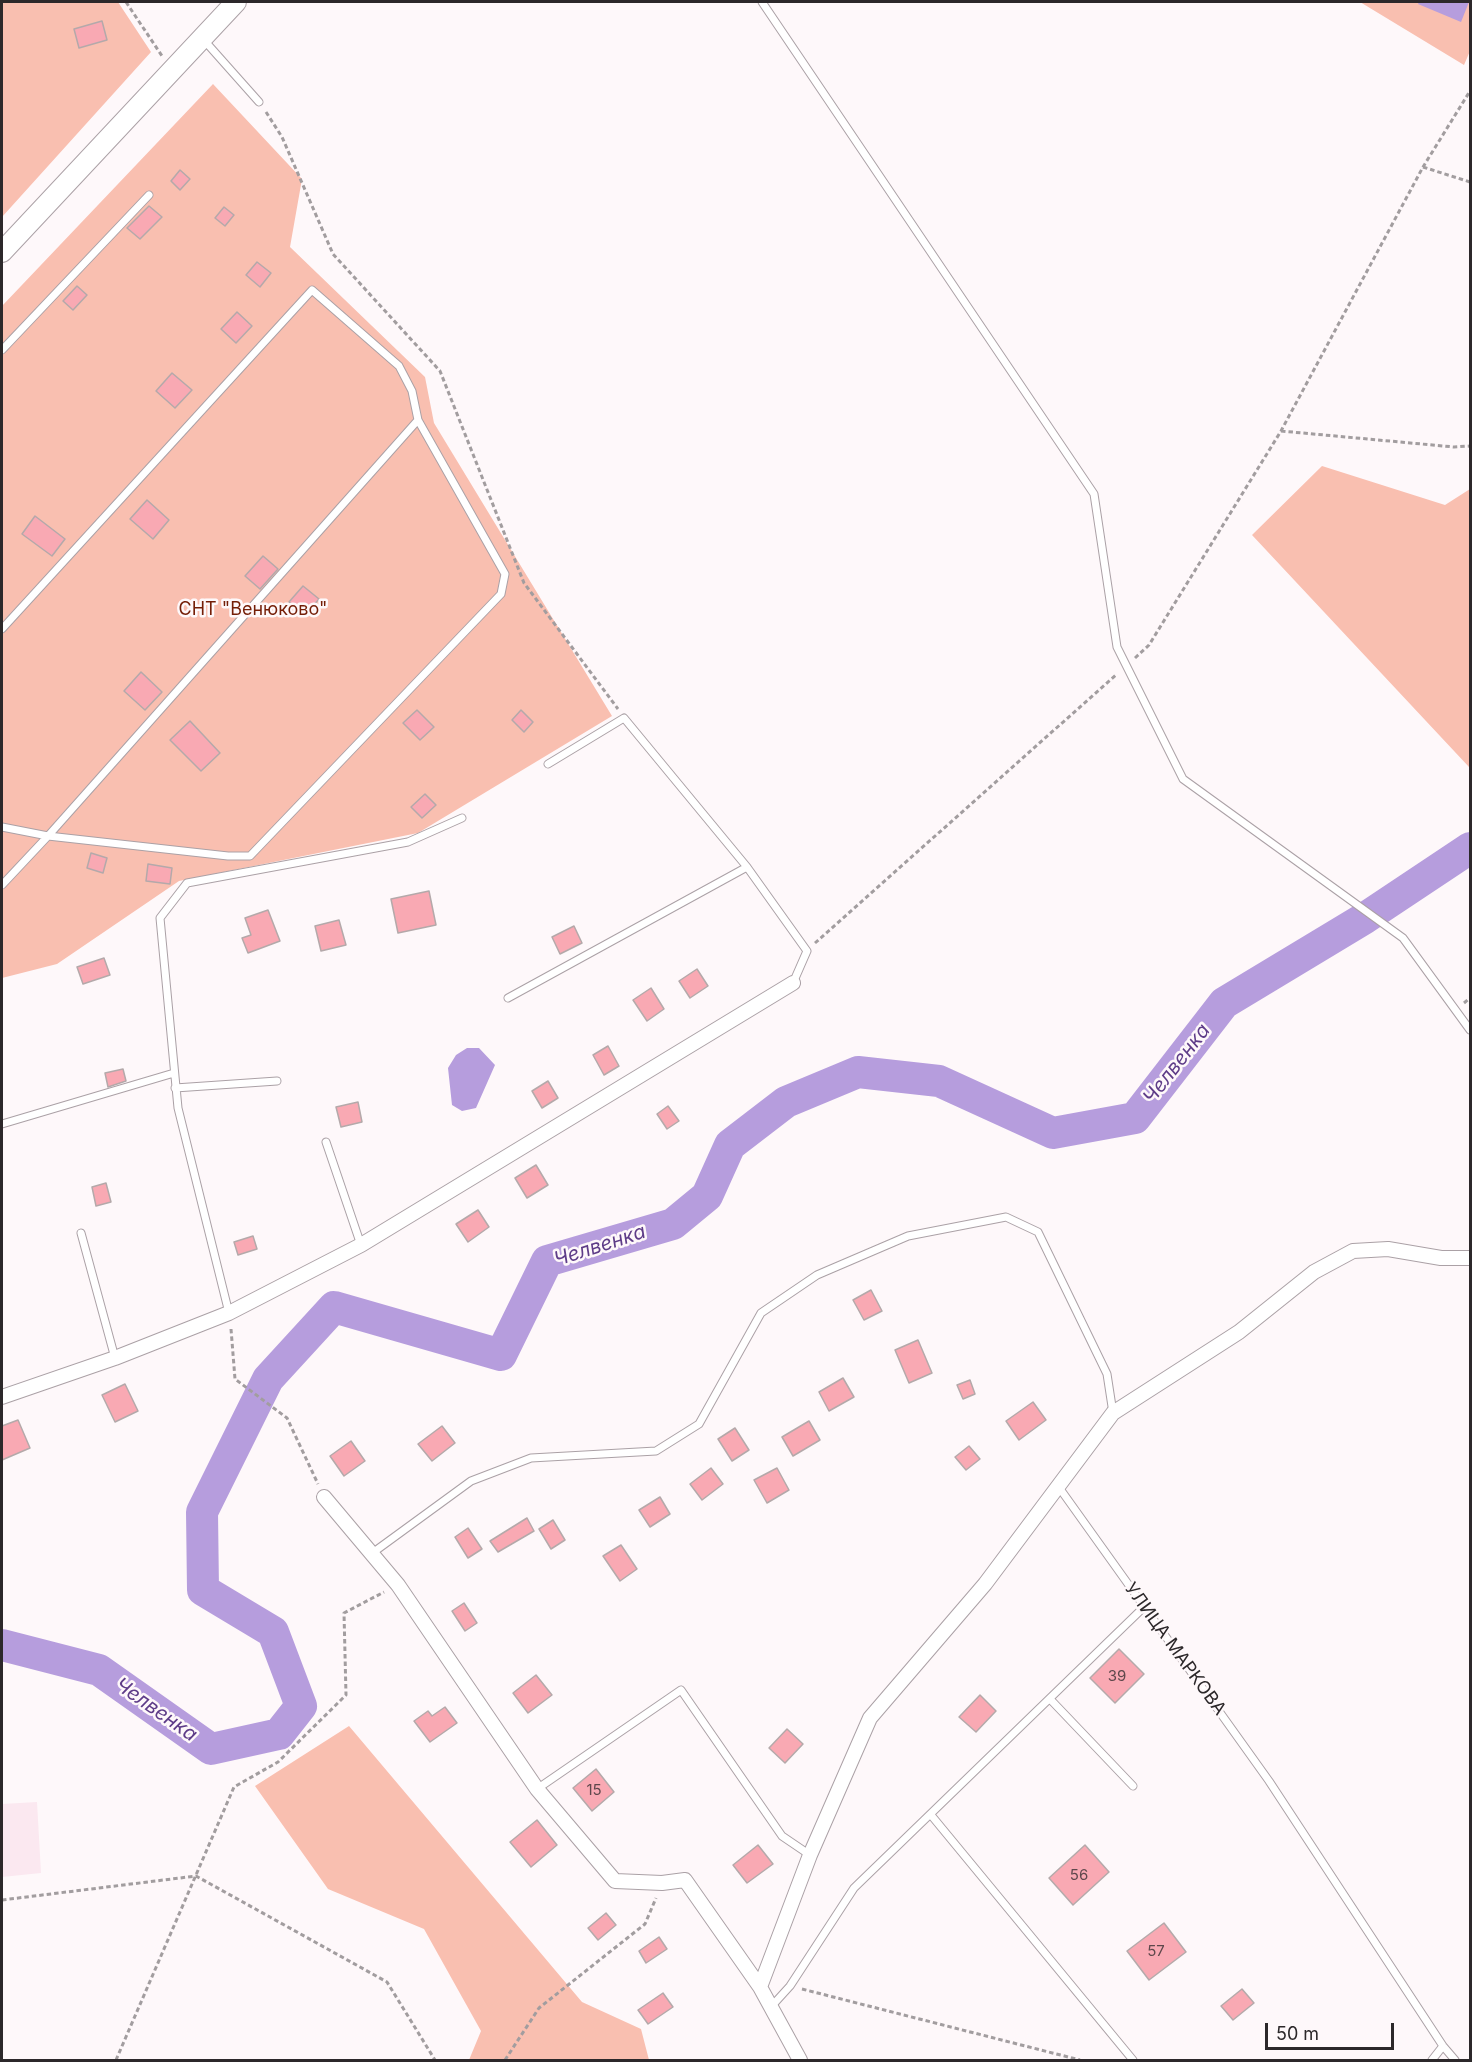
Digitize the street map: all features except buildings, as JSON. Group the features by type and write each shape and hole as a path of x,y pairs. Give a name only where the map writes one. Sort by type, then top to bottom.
{"street":[{"path":"2,252 236,2"},
{"path":"2,1397 115,1358 229,1313 361,1245 793,983"},
{"path":"760,1987 810,1855 870,1718 985,1584 1113,1413 1239,1332 1314,1272 1353,1251 1388,1248 1442,1258 1470,1258"},
{"path":"324,1497 398,1585 537,1790 615,1881 662,1883 685,1880 760,1987 800,2061"}],"lane":[{"path":"762,2 1094,494 1117,647 1183,779 1403,938 1470,1030"},
{"path":"203,39 259,102"},
{"path":"2,350 149,195"},
{"path":"2,629 312,290 399,366 412,391 418,420 505,574 501,594 250,856 228,856 48,836 2,827"},
{"path":"2,885 418,420"},
{"path":"548,764 624,718 747,867 807,951 793,983"},
{"path":"229,1313 175,1088 160,918 187,883 408,842 462,818"},
{"path":"508,998 747,867"},
{"path":"2,1124 174,1073"},
{"path":"175,1088 277,1081"},
{"path":"326,1142 361,1245"},
{"path":"371,1554 471,1481 531,1458 656,1451 699,1424 760,1313 818,1275 919,1233 1006,1217 1038,1232 1107,1374 1113,1413"},
{"path":"81,1233 115,1358"},
{"name":"УЛИЦА МАРКОВА","path":"1058,1486 1269,1780 1455,2061"},
{"path":"771,2008 789,1986 854,1888 1144,1607"},
{"path":"537,1790 681,1690 782,1836 810,1855"},
{"path":"1050,1699 1133,1786"},
{"path":"931,1815 1133,2061"},
{"path":"1432,2061 1443,2046"}],"path":[{"path":"126,2 171,70"},
{"path":"807,951 1149,645 1281,431 1423,167 1470,91"},
{"path":"259,102 282,137 333,254 440,371 524,583 624,718"},
{"path":"1423,167 1470,182"},
{"path":"1281,431 1454,447 1470,446"},
{"path":"229,1313 235,1379 287,1418 324,1497"},
{"path":"116,2061 234,1787 278,1762 346,1695 344,1614 398,1585"},
{"path":"2,1900 196,1876 387,1982 435,2061"},
{"path":"506,2061 539,2008 645,1924 662,1883"},
{"path":"789,1986 1080,2061"}],"shaded area":[{"path":"1419,2 1469,2 1461,22 1418,4"},
{"path":"467,1048 479,1048 495,1065 476,1108 462,1111 452,1105 448,1068 456,1055"},
{"path":"37,1802 41,1873 2,1877 2,1804"}],"green space":[{"path":"2,2 118,2 151,52 2,217"},
{"path":"1360,2 1470,2 1470,51 1464,65"},
{"name":"СНТ \"Венюково\"","path":"213,84 302,179 290,247 425,377 434,423 612,716 418,833 179,881 57,964 2,978 2,306"},
{"path":"1322,466 1445,505 1470,489 1469,767 1252,535"},
{"path":"349,1726 582,2002 641,2029 649,2060 469,2060 481,2031 424,1929 328,1889 255,1786"}],"waterway":[{"name":"Челвенка","path":"2,1645 99,1670 211,1749 279,1734 301,1706 273,1632 203,1590 202,1512 268,1379 334,1307 501,1355 547,1261 673,1224 707,1196 730,1145 786,1102 858,1072 939,1081 1053,1133 1135,1118 1224,1003 1365,918 1470,848"}]}
